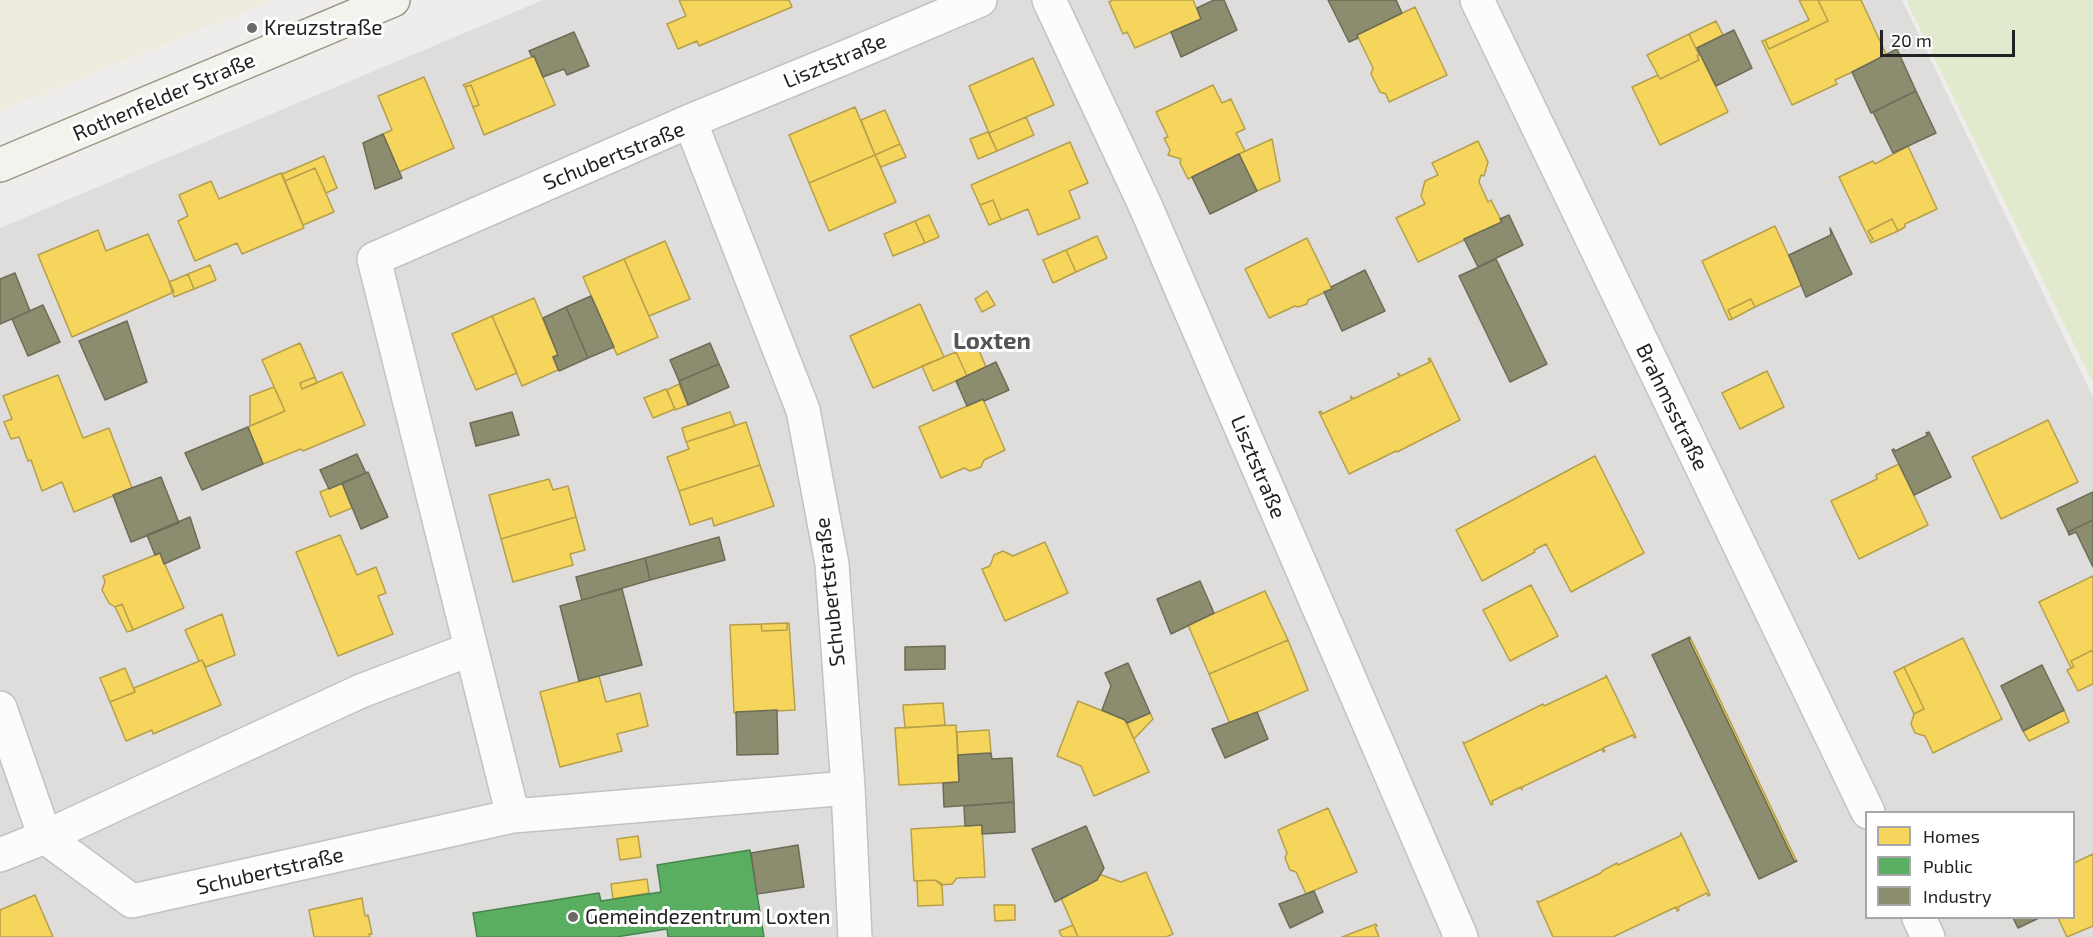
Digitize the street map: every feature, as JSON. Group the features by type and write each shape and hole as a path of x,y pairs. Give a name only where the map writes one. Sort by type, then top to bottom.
{"street":[{"name":"Rothenfelder Straße","path":"0,165 393,0"},
{"name":"Lisztstraße","path":"690,121 980,0"},
{"name":"Lisztstraße","path":"1049,0 1145,205 1461,937"},
{"name":"Brahmsstraße","path":"1477,0 1867,811"},
{"name":"Schubertstraße","path":"513,816 374,259 690,121 803,410 832,564 848,788 855,937"},
{"path":"0,855 45,837 361,691 471,649"},
{"path":"0,708 45,837"},
{"name":"Schubertstraße","path":"45,837 132,901 513,816 848,788"},
{"path":"1919,919 1928,937"}],"shaded area":[{"path":"0,0 274,0 0,111"},
{"path":"543,0 1902,0 2093,397 2093,937 0,937 0,228"}],"green space":[{"path":"1906,0 2093,0 2093,383"}],"building: Homes":[{"path":"679,0 789,0 792,7 699,46 697,41 678,49 667,24 686,16"},
{"path":"1113,0 1193,0 1201,19 1135,48 1127,32 1123,34 1109,2"},
{"path":"1799,0 1818,0 1828,21 1769,49 1765,40 1809,20"},
{"path":"1818,0 1861,0 1887,56 1835,80 1837,84 1792,105 1762,41 1765,40 1769,49 1828,21"},
{"path":"1415,7 1447,75 1389,102 1386,94 1380,92 1371,74 1373,68 1357,35"},
{"path":"1716,21 1723,35 1697,48 1699,55 1689,34"},
{"path":"1689,34 1699,60 1660,79 1647,55"},
{"path":"1700,54 1728,112 1660,145 1632,87 1658,75 1660,79 1699,60 1697,56"},
{"path":"534,56 555,105 484,135 473,107 479,105 471,85 465,87 463,85"},
{"path":"1033,58 1054,105 989,133 969,86"},
{"path":"424,77 454,148 399,172 383,134 392,130 378,96"},
{"path":"471,85 479,105 473,107 465,87"},
{"path":"1213,85 1222,103 1231,99 1245,129 1236,133 1245,151 1188,179 1180,163 1181,159 1168,155 1170,150 1164,138 1168,137 1156,112"},
{"path":"855,107 875,155 809,183 789,135"},
{"path":"885,110 900,144 875,155 861,120"},
{"path":"1026,117 1034,135 997,151 989,133"},
{"path":"988,132 997,151 978,159 970,139"},
{"path":"1272,139 1280,181 1257,191 1239,154"},
{"path":"1478,141 1488,162 1484,176 1481,175 1479,182 1488,202 1491,200 1502,222 1418,262 1396,218 1425,204 1421,196 1425,181 1438,175 1432,163"},
{"path":"1070,142 1088,183 1069,191 1080,218 1038,235 1028,209 1001,220 993,200 980,205 971,185"},
{"path":"900,144 906,157 881,167 875,155"},
{"path":"1908,146 1937,209 1905,224 1905,227 1898,231 1892,219 1868,231 1873,239 1870,241 1839,177 1873,161 1875,164"},
{"path":"875,155 896,202 829,231 809,183"},
{"path":"324,156 337,188 326,193 315,168 285,181 282,174"},
{"path":"315,168 334,212 303,225 285,181"},
{"path":"281,173 304,228 242,254 237,243 195,261 178,221 188,216 179,195 211,181 219,199"},
{"path":"993,200 1001,220 989,225 980,205"},
{"path":"929,215 939,237 925,243 915,221"},
{"path":"1892,219 1898,231 1871,243 1873,239 1868,231"},
{"path":"915,221 925,243 893,256 884,234"},
{"path":"1775,226 1802,285 1755,307 1751,299 1728,310 1732,319 1729,320 1702,261"},
{"path":"98,230 106,251 148,234 174,292 72,337 38,255"},
{"path":"1097,236 1107,258 1076,272 1066,250"},
{"path":"1307,238 1332,289 1308,300 1307,304 1295,306 1269,318 1245,269"},
{"path":"665,241 690,299 649,316 624,259"},
{"path":"1066,250 1076,272 1053,283 1043,260"},
{"path":"624,259 658,337 617,355 583,277"},
{"path":"210,265 216,280 194,289 188,274"},
{"path":"188,274 194,289 174,297 169,282"},
{"path":"987,291 995,305 982,312 975,299"},
{"path":"534,298 558,355 553,357 558,370 522,386 492,316"},
{"path":"1751,299 1755,307 1732,319 1728,310"},
{"path":"920,304 944,357 873,388 850,336"},
{"path":"492,316 517,373 476,390 452,334"},
{"path":"300,343 315,377 300,383 302,389 342,372 365,425 303,451 301,449 263,464 248,427 285,411 262,360"},
{"path":"976,343 986,367 967,376 956,352"},
{"path":"956,352 967,376 933,391 922,366"},
{"path":"1430,358 1460,420 1349,474 1319,412 1321,411 1322,414 1351,400 1351,396 1353,399 1399,377 1398,373 1401,376 1430,362 1428,359"},
{"path":"1767,371 1784,407 1740,429 1722,393"},
{"path":"58,375 83,438 109,428 132,488 74,512 62,482 42,491 31,460 28,461 19,437 11,439 4,422 12,419 3,396"},
{"path":"315,377 317,383 302,389 300,383"},
{"path":"679,384 688,405 675,410 667,390"},
{"path":"274,387 285,411 250,426 250,396"},
{"path":"666,389 675,409 653,418 644,398"},
{"path":"983,399 1005,450 984,460 981,467 970,471 964,468 941,478 919,427"},
{"path":"730,412 735,426 686,442 682,428"},
{"path":"2048,420 2078,482 2001,519 1972,457"},
{"path":"746,422 760,465 679,491 667,457 689,449 686,442"},
{"path":"1595,456 1644,553 1571,592 1546,544 1482,581 1456,530"},
{"path":"1899,464 1928,525 1859,559 1831,501 1877,479 1876,475"},
{"path":"760,465 774,506 714,526 712,518 690,525 679,491"},
{"path":"549,479 553,490 568,486 576,517 501,539 489,495"},
{"path":"342,483 352,508 330,517 320,492"},
{"path":"576,517 585,550 570,554 573,565 513,582 501,539"},
{"path":"340,535 357,575 376,567 386,593 378,596 393,634 338,656 296,552"},
{"path":"1045,542 1068,593 1005,621 982,569 990,566 994,555 1003,551 1013,556"},
{"path":"160,553 184,608 133,630 122,604 115,607 109,603 102,590 105,582 103,576"},
{"path":"2093,576 2093,650 2071,661 2074,667 2071,668 2039,602"},
{"path":"1531,585 1558,636 1510,661 1483,610"},
{"path":"1265,591 1288,640 1209,674 1188,625"},
{"path":"122,604 133,630 127,632 115,607"},
{"path":"222,614 235,655 206,667 202,660 199,661 185,630"},
{"path":"787,623 789,623 795,710 734,713 730,625 761,624 762,631 787,630"},
{"path":"787,623 787,630 762,631 761,624"},
{"path":"1963,638 2002,719 1933,753 1925,736 1915,733 1911,724 1914,714 1924,709 1904,667"},
{"path":"1691,639 1796,860 1794,861 1689,640"},
{"path":"1288,640 1308,690 1230,724 1209,674"},
{"path":"2093,650 2093,684 2078,691 2067,670 2074,667 2071,661"},
{"path":"202,660 221,705 153,734 152,730 126,741 110,702 135,692 134,688"},
{"path":"1904,667 1924,709 1914,714 1894,672"},
{"path":"125,668 135,692 110,702 100,678"},
{"path":"1606,675 1636,737 1634,738 1633,735 1603,748 1605,751 1603,752 1602,749 1522,787 1522,790 1521,787 1492,801 1491,805 1463,742 1606,677"},
{"path":"599,676 606,702 640,693 648,726 617,734 622,751 560,767 540,692"},
{"path":"1078,701 1125,720 1149,772 1094,796 1081,766 1057,756"},
{"path":"943,703 945,725 905,728 903,705"},
{"path":"2064,710 2069,722 2029,741 2023,731"},
{"path":"1150,713 1153,719 1134,739 1127,723"},
{"path":"956,725 959,782 899,785 895,728"},
{"path":"989,730 991,753 958,755 957,732"},
{"path":"1328,808 1357,872 1306,894 1296,872 1290,870 1285,858 1287,853 1278,830"},
{"path":"982,825 985,877 957,878 952,884 941,885 935,880 914,881 911,829"},
{"path":"1681,833 1710,895 1708,896 1707,893 1678,907 1677,911 1676,907 1613,937 1553,937 1537,901 1680,836"},
{"path":"638,836 641,857 620,860 617,839"},
{"path":"2093,854 2093,926 2067,937 2058,919 2075,919 2075,863"},
{"path":"1146,872 1173,934 1166,937 1078,937 1061,898 1097,880 1099,874 1121,882"},
{"path":"647,879 649,893 613,899 611,884"},
{"path":"935,880 942,884 943,905 918,906 917,881"},
{"path":"35,895 53,937 0,937 0,910"},
{"path":"362,898 365,916 368,915 372,934 369,934 370,937 314,937 309,910"},
{"path":"994,905 1015,905 1015,920 995,921"},
{"path":"1376,924 1379,937 1342,937"},
{"path":"1073,925 1078,937 1062,937 1059,931"}],"building: Public":[{"path":"750,850 764,937 668,937 667,929 616,937 477,937 473,913 599,893 601,901 661,892 657,865"}],"building: Industry":[{"path":"1214,0 1224,0 1237,30 1181,57 1171,32 1201,19 1197,8"},
{"path":"1328,0 1396,0 1402,13 1357,35 1358,38 1349,42"},
{"path":"1734,30 1752,68 1716,86 1697,48"},
{"path":"574,32 589,66 567,75 564,69 543,77 534,56 532,57 529,51"},
{"path":"1897,49 1916,91 1871,113 1852,72"},
{"path":"1916,91 1936,133 1893,153 1873,112"},
{"path":"383,134 402,178 375,189 363,143"},
{"path":"1239,154 1257,191 1210,214 1192,177"},
{"path":"1509,215 1523,245 1478,267 1464,239 1502,222 1500,219"},
{"path":"1830,228 1852,274 1806,297 1789,255 1831,235"},
{"path":"1496,259 1547,364 1510,382 1459,276"},
{"path":"1365,270 1385,311 1342,331 1324,292"},
{"path":"15,273 30,311 0,324 0,279"},
{"path":"591,296 614,347 588,358 566,307"},
{"path":"43,305 60,342 28,356 12,319"},
{"path":"566,307 588,358 559,371 553,357 558,355 543,318"},
{"path":"127,321 147,382 105,400 79,341"},
{"path":"710,343 719,364 679,381 670,360"},
{"path":"996,362 1009,390 967,406 956,381"},
{"path":"719,364 729,387 688,405 679,381"},
{"path":"512,412 519,435 476,446 470,423"},
{"path":"248,427 263,464 202,490 185,453"},
{"path":"1929,432 1951,477 1914,495 1892,450 1895,451 1928,435 1926,433"},
{"path":"357,454 366,473 329,489 320,470"},
{"path":"368,472 388,517 361,529 342,483"},
{"path":"161,477 179,523 131,542 113,495"},
{"path":"2093,492 2093,520 2068,532 2057,509"},
{"path":"190,517 200,548 164,564 160,553 155,555 147,535"},
{"path":"2093,520 2093,567 2076,532 2069,535 2068,532"},
{"path":"719,537 725,560 650,580 645,558"},
{"path":"645,558 650,580 582,600 576,577"},
{"path":"1200,581 1214,613 1171,634 1157,599"},
{"path":"622,589 642,665 579,681 560,606"},
{"path":"1690,637 1689,640 1794,861 1797,861 1759,879 1652,655"},
{"path":"945,646 945,669 905,670 905,647"},
{"path":"1128,663 1150,713 1127,723 1102,710 1111,686 1105,673"},
{"path":"2042,665 2064,710 2023,731 2001,686"},
{"path":"777,710 778,754 737,755 736,712"},
{"path":"1257,712 1268,739 1225,758 1212,729"},
{"path":"991,753 992,759 1012,758 1014,802 944,807 943,783 959,782 958,755"},
{"path":"1014,802 1015,832 982,834 982,825 965,826 964,806"},
{"path":"1086,826 1104,868 1097,880 1055,902 1032,849"},
{"path":"798,845 804,887 757,894 751,853"},
{"path":"1314,891 1323,912 1290,928 1279,904"},
{"path":"2014,919 2037,919 2018,928"}],"place":[{"name":"Kreuzstraße","path":"252,28"},
{"name":"Gemeindezentrum Loxten","path":"573,917"}],"district":[{"name":"Loxten","path":"992,341"}]}
